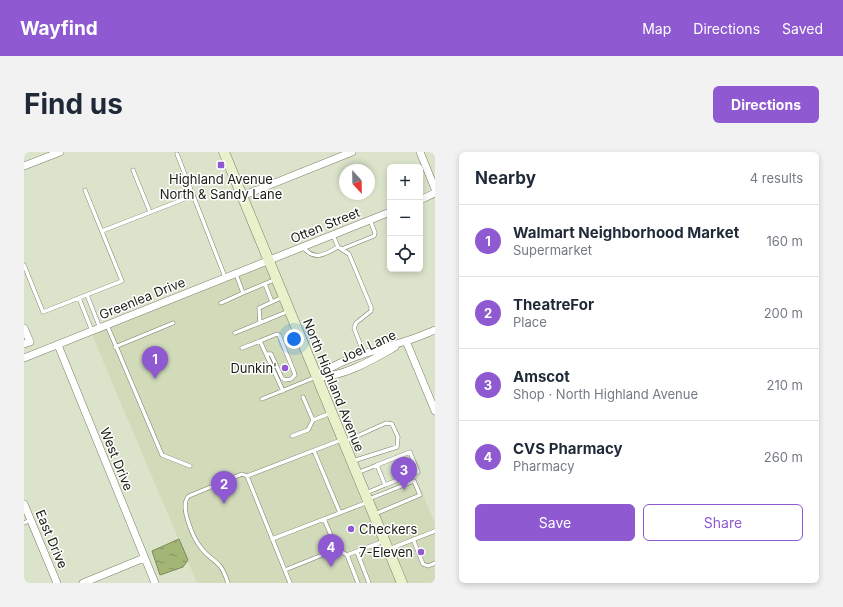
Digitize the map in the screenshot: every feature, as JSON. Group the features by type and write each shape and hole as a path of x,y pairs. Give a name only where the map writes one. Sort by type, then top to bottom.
{"street":[{"path":"24,166 60,152"},
{"name":"North Highland Avenue","path":"224,152 402,583"},
{"path":"242,196 352,152"},
{"path":"420,152 435,189"},
{"path":"423,199 435,193"},
{"name":"Otten Street","path":"269,260 387,213"},
{"name":"Greenlea Drive","path":"24,358 269,260"},
{"path":"24,328 30,342 24,344"},
{"name":"Joel Lane","path":"317,376 327,369 364,354 435,330"},
{"path":"406,341 435,408"},
{"name":"Joel Lane","path":"317,376 330,377 375,358 406,341"},
{"name":"West Drive","path":"58,345 155,583"},
{"name":"East Drive","path":"24,504 27,522 57,583"},
{"path":"84,583 144,558"}],"lane":[{"path":"177,154 225,278"},
{"path":"133,170 150,212"},
{"path":"24,265 43,312 122,281 85,190"},
{"path":"102,231 192,196"},
{"path":"303,247 310,254 319,255 374,236 375,233 370,220"},
{"path":"333,235 340,248 349,254 371,307 371,311 356,323 354,328 364,354"},
{"path":"235,273 243,293"},
{"path":"221,303 277,279"},
{"path":"265,284 272,302"},
{"path":"87,295 115,347 162,455 190,466"},
{"path":"260,323 259,308 284,297"},
{"path":"79,298 92,331"},
{"path":"235,333 290,311"},
{"path":"115,347 173,323"},
{"path":"242,348 277,334 295,375 292,379 285,380 282,378 271,354 266,354"},
{"path":"260,341 283,391"},
{"path":"262,399 317,376"},
{"path":"303,397 313,420"},
{"path":"292,436 308,430 313,420 332,412"},
{"path":"228,583 221,567 207,555 197,542 185,510 185,502 190,496 242,474 247,476 343,441 386,423 392,424 398,437 397,447 352,462"},
{"path":"314,451 340,513"},
{"path":"272,539 340,513 367,498 385,485 418,472 410,452 357,473"},
{"path":"377,465 385,485"},
{"path":"247,476 290,583"},
{"path":"367,498 414,481 420,495 374,514"},
{"path":"324,518 337,549 347,555 358,583"},
{"path":"347,555 413,540 435,531"},
{"path":"413,540 423,564 428,566 435,563"},
{"path":"285,570 337,549"},
{"path":"357,552 368,583"}],"shaded area":[{"path":"266,265 316,384 363,505 366,504 399,583 197,583 92,335"},
{"path":"418,483 435,523 435,583 406,583 372,501"}],"water":[{"path":"179,539 188,560 183,567 160,575 152,551"}],"place":[{"name":"Highland Avenue North & Sandy Lane","path":"221,165"},
{"name":"Dunkin'","path":"285,368"},
{"name":"Walmart Neighborhood Market","path":"155,379"},
{"name":"Amscot","path":"404,490"},
{"name":"TheatreFor","path":"224,504"},
{"name":"Checkers","path":"351,529"},
{"name":"7-Eleven","path":"421,552"},
{"name":"CVS Pharmacy","path":"331,567"}]}
